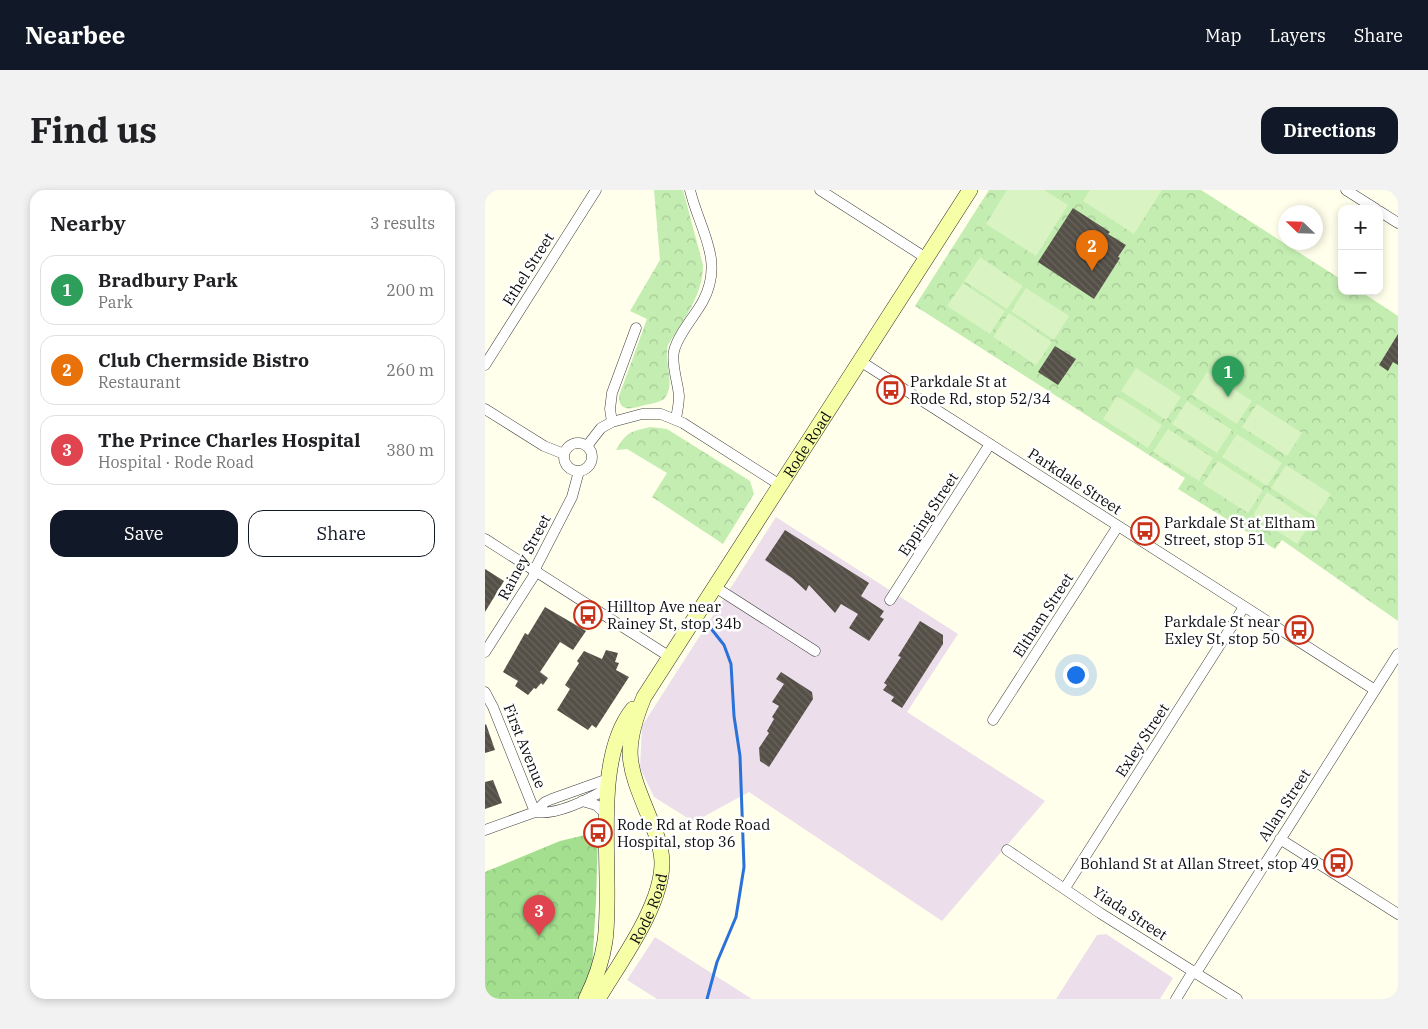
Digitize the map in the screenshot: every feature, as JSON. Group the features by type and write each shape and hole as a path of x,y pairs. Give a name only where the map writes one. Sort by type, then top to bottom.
{"main road":[{"name":"Rode Road","path":"586,999 594,982 605,941 607,815 613,748 620,730 630,712 644,697 670,657 970,190"},
{"name":"Rode Road","path":"598,999 657,896 662,862 657,834 631,767 630,749 633,727 644,697"},
{"path":"633,727 611,783 630,788 645,807"}],"street":[{"name":"Ethel Street","path":"485,365 596,190"},
{"path":"676,419 679,398 674,354 679,340 705,297 711,276 712,261 690,190"},
{"path":"820,190 926,258"},
{"path":"1346,190 1370,205"},
{"path":"1383,213 1398,222"},
{"path":"612,422 610,409 612,393 636,328"},
{"name":"Parkdale Street","path":"860,361 1375,690"},
{"path":"485,409 544,446 564,454"},
{"path":"587,446 601,428 612,422 647,414 661,414 676,419 780,485"},
{"path":"578,443 587,446 592,454 592,458 588,467 579,471 568,466 565,462 564,454 573,444 578,443"},
{"name":"Epping Street","path":"890,600 990,444"},
{"name":"Rainey Street","path":"485,652 535,572 572,497 579,471"},
{"name":"Eltham Street","path":"993,720 1118,526"},
{"path":"485,539 670,657"},
{"path":"715,587 815,651"},
{"name":"Exley Street","path":"1065,888 1244,607"},
{"name":"Allan Street","path":"1176,999 1199,968 1398,654"},
{"name":"First Avenue","path":"485,692 493,707 535,812"},
{"path":"535,812 545,802 552,799 611,783"},
{"path":"485,830 535,812 549,813 582,802 611,783"},
{"path":"582,802 595,805 607,815"},
{"path":"1280,839 1398,914"},
{"name":"Yiada Street","path":"1007,850 1100,913 1237,999"}],"shaded area":[{"path":"776,517 958,634 907,712 1045,801 942,921 749,792 694,822 654,797 640,768 642,726"},
{"path":"1106,934 1173,978 1160,999 1056,999 1097,935"},
{"path":"655,937 752,999 657,999 627,980"}],"green space":[{"path":"654,190 683,190 703,265 702,276 696,297 668,345 667,357 670,381 668,393 664,399 658,402 624,408 619,396 647,319 630,311 660,260"},
{"path":"989,190 1201,190 1278,239 1278,250 1295,250 1338,277 1338,295 1366,295 1398,316 1398,621 1282,540 1275,549 1178,489 1185,478 915,306"},
{"path":"1007,190 1044,190 1068,205 1036,256 986,224"},
{"path":"1090,190 1162,190 1134,234 1083,201"},
{"path":"980,257 1023,286 1007,309 964,281"},
{"path":"963,283 1005,311 990,334 947,306"},
{"path":"1026,288 1069,316 1054,340 1011,311"},
{"path":"1009,313 1052,342 1036,365 993,337"},
{"path":"1136,368 1181,397 1166,420 1121,391"},
{"path":"1207,372 1252,401 1237,424 1192,395"},
{"path":"1117,396 1162,425 1148,448 1103,419"},
{"path":"1187,401 1232,430 1217,453 1172,424"},
{"path":"1257,404 1302,433 1287,456 1242,427"},
{"path":"650,427 667,429 750,481 754,494 723,544 652,497 667,473 627,449 616,450 629,434"},
{"path":"1168,429 1213,458 1199,481 1153,452"},
{"path":"1237,434 1282,463 1267,486 1222,457"},
{"path":"1218,461 1263,490 1248,513 1203,484"},
{"path":"1286,465 1331,494 1316,517 1271,488"},
{"path":"1267,492 1312,521 1297,544 1253,515"},
{"path":"598,832 592,969 579,999 485,999 485,872 560,841"}],"building":[{"path":"1073,208 1110,232 1108,234 1126,245 1094,299 1038,262"},
{"path":"1398,334 1398,365 1393,362 1388,371 1379,365"},
{"path":"1055,346 1076,359 1058,385 1038,372"},
{"path":"785,530 869,583 861,596 884,611 880,617 884,619 869,641 849,628 858,614 841,604 835,613 809,585 806,591 792,578 765,560"},
{"path":"485,569 504,581 485,612"},
{"path":"545,607 586,631 573,650 560,642 540,672 548,678 543,685 541,683 528,695 515,686 518,681 503,672 525,633 528,635"},
{"path":"920,621 943,635 943,644 902,708 891,701 894,697 883,690 887,685 884,683 901,657 898,656"},
{"path":"606,650 618,653 615,662 619,663 616,670 629,677 596,728 592,725 588,730 557,710 570,689 565,685 584,651 602,659"},
{"path":"781,672 812,692 813,699 769,767 760,761 759,748 769,733 767,731 774,719 772,717 779,706 772,702 784,684 776,679"},
{"path":"485,725 495,750 485,753"},
{"path":"493,780 502,803 485,809 485,782"}],"waterway":[{"path":"707,999 717,962 736,917 744,867 740,756 734,716 731,664 724,645 709,626"}],"place":[{"name":"Club Chermside Bistro","path":"1092,271"},
{"name":"Parkdale St at Rode Rd, stop 52/34","path":"891,390"},
{"name":"Bradbury Park","path":"1228,397"},
{"name":"Parkdale St at Eltham Street, stop 51","path":"1145,531"},
{"name":"Hilltop Ave near Rainey St, stop 34b","path":"588,615"},
{"name":"Parkdale St near Exley St, stop 50","path":"1299,630"},
{"name":"Rode Rd at Rode Road Hospital, stop 36","path":"598,833"},
{"name":"Bohland St at Allan Street, stop 49","path":"1338,863"},
{"name":"The Prince Charles Hospital","path":"539,936"}]}
